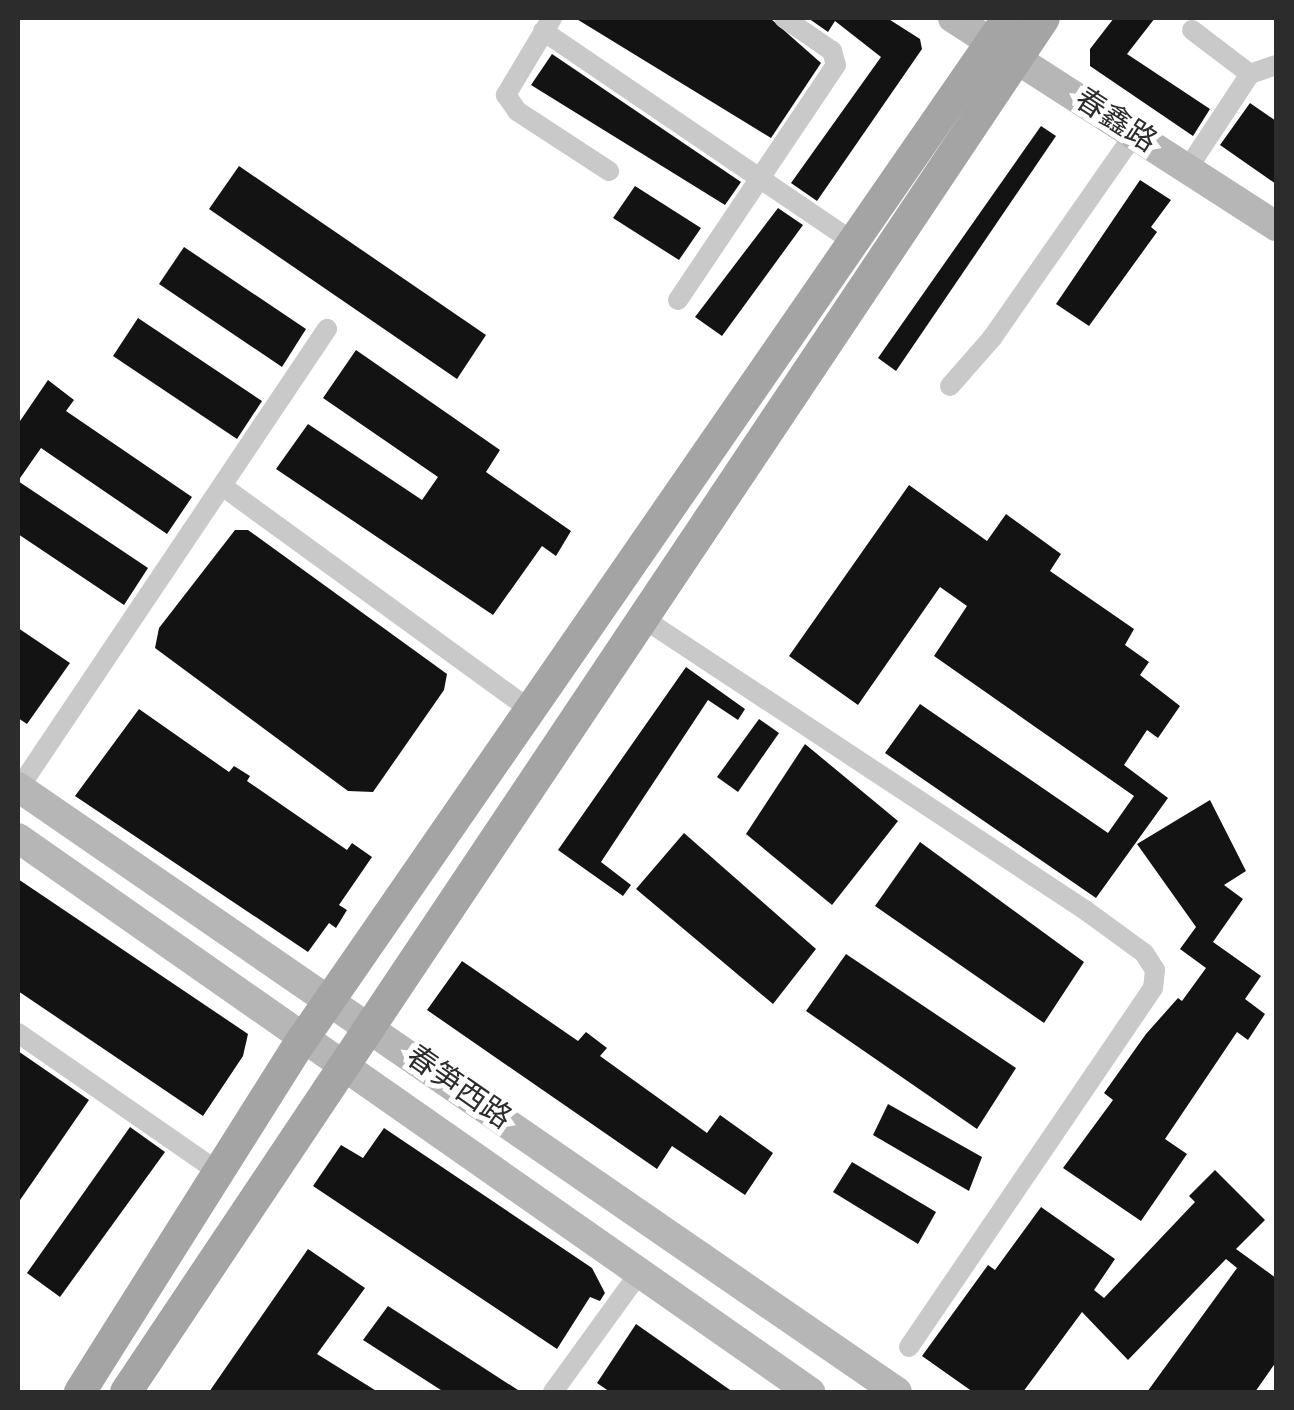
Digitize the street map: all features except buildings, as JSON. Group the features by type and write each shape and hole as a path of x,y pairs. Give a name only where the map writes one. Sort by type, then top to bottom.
{"main road":[{"name":"春鑫路","path":"953,18 996,35 1276,226"},
{"path":"80,1392 304,1038 996,35 1044,18"},
{"path":"126,1392 641,617 996,35"},
{"name":"春笋西路","path":"18,787 368,1024 897,1392"},
{"name":"春笋西路","path":"18,838 810,1392"}],"street":[{"path":"678,300 836,65 832,51 784,18"},
{"path":"609,171 517,111 506,95 547,24 853,242"},
{"path":"1192,30 1250,74"},
{"path":"1188,168 1250,74 1276,66"},
{"path":"950,386 992,338 1135,133"},
{"path":"18,787 225,488 327,329"},
{"path":"225,488 530,710"},
{"path":"641,617 1085,910 1144,953 1155,970 1153,988 909,1347"},
{"path":"18,1033 219,1172"},
{"path":"553,1392 639,1273"}]}
